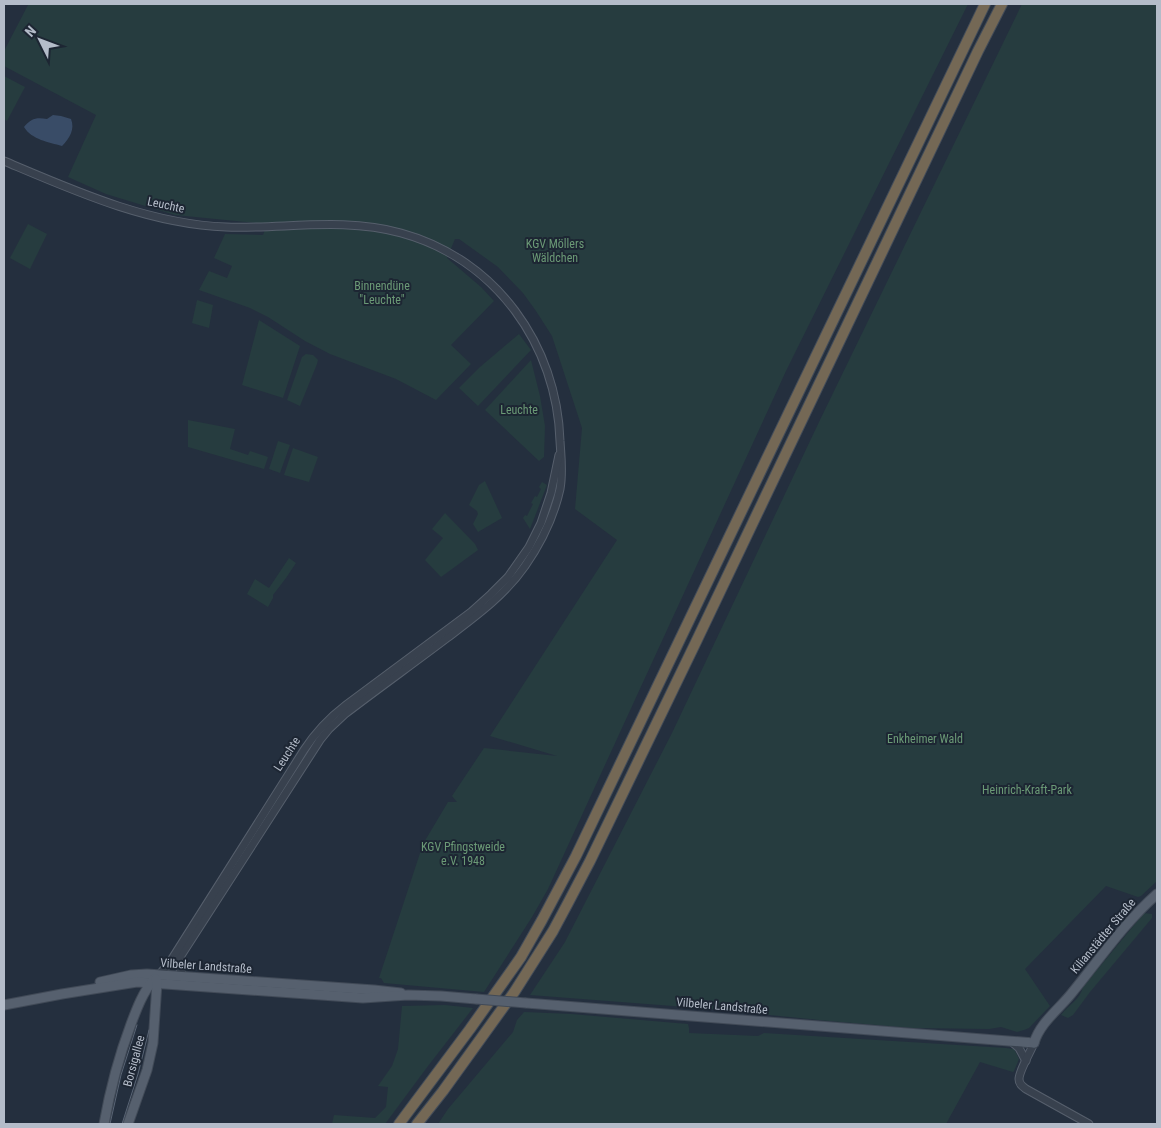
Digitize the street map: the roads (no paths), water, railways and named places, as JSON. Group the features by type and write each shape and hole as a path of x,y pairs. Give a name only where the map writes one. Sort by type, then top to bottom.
{"highway":[{"path":"399,1124 521,957 576,856 985,4"},
{"path":"417,1124 516,991 568,903 695,644 1002,4"}],"main road":[{"name":"Kilianstädter Straße","path":"1041,1028 1131,920 1157,894"},
{"name":"Vilbeler Landstraße","path":"4,1000 131,975 363,998 408,995 441,996 1034,1043"},
{"name":"Vilbeler Landstraße","path":"4,1006 153,978 184,977 390,991 408,995"},
{"name":"Borsigallee","path":"104,1124 120,1056 135,1013 153,978"},
{"name":"Borsigallee","path":"128,1124 154,1043 153,978"},
{"path":"124,984 135,988 142,998"},
{"name":"Kilianstädter Straße","path":"1034,1043 1055,1020 1069,996"},
{"path":"1012,1042 1028,1037 1041,1028"},
{"path":"1034,1043 1041,1028"}],"street":[{"name":"Leuchte","path":"4,161 104,201 164,218 224,227 367,226 412,236 448,252 469,265 497,289 516,311 532,336 544,362 559,416 560,450 548,505 536,542 522,571 496,599 345,714 325,734 308,756 182,948 169,964 153,978"},
{"name":"Leuchte","path":"182,948 178,962 184,977"},
{"path":"1012,1042 1019,1048 1026,1061"},
{"path":"1034,1043 1019,1077 1020,1083 1026,1089 1089,1124"}],"water":[{"path":"53,115 71,119 71,133 62,146 36,138 24,127 34,119 47,119"}],"tram line":[{"path":"110,1124 121,1075 137,1025"},
{"path":"122,1124 138,1074 149,1030"}],"park label":[{"name":"KGV Möllers Wäldchen","path":"555,251"},
{"name":"Binnendüne \"Leuchte\"","path":"382,293"},
{"name":"Enkheimer Wald","path":"925,739"},
{"name":"Heinrich-Kraft-Park","path":"1027,790"},
{"name":"KGV Pfingstweide e.V. 1948","path":"463,854"}]}
